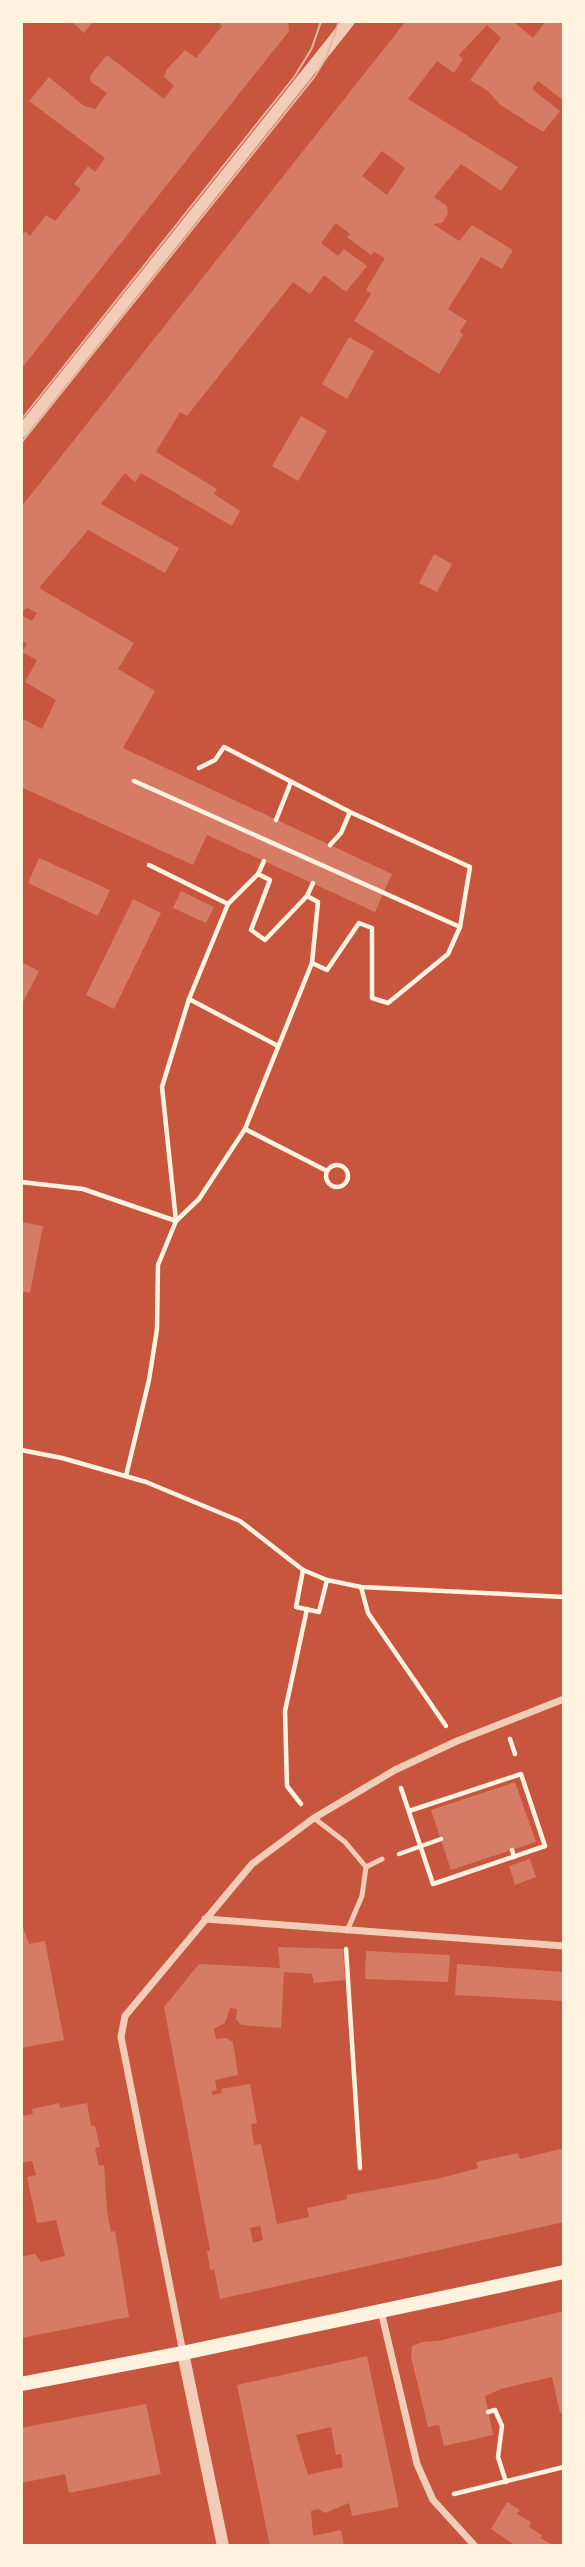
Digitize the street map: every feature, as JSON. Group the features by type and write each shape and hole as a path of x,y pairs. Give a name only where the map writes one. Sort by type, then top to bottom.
{"main road":[{"path":"21,2384 183,2353 564,2272"}],"street":[{"path":"21,432 349,21"},
{"path":"223,2546 121,2037 125,2016 252,1864 314,1818 396,1770 457,1741 564,1699"},
{"path":"205,1919 564,1946"},
{"path":"381,2311 417,2465 433,2500 475,2546"}],"lane":[{"path":"314,1818 345,1842 366,1867 362,1896 347,1931"},
{"path":"366,1867 382,1859"}],"path":[{"path":"198,768 215,760 224,747 351,812 470,867 460,928 448,954 388,1003 372,998 372,928 359,923 327,970 312,963"},
{"path":"134,781 460,928"},
{"path":"275,820 291,782"},
{"path":"330,845 341,833 351,812"},
{"path":"176,1221 162,1087 189,999 228,904 258,874 264,861"},
{"path":"149,865 228,904"},
{"path":"258,874 270,880 251,930 265,940 307,896 313,883"},
{"path":"126,1476 149,1380 157,1329 158,1265 176,1221 199,1199 245,1129 312,963 318,902 307,896"},
{"path":"189,999 278,1046"},
{"path":"245,1129 327,1171"},
{"path":"333,1166 342,1166 348,1172 348,1181 338,1188 332,1186 326,1177 327,1171 333,1166"},
{"path":"21,1182 83,1189 176,1221"},
{"path":"21,1450 126,1476 240,1521 303,1570 327,1580 362,1587 564,1597"},
{"path":"303,1570 296,1607 319,1612 327,1580"},
{"path":"362,1587 368,1613 457,1741"},
{"path":"301,1804 287,1786 285,1711 307,1609"},
{"path":"396,1770 409,1811 421,1846 433,1884 545,1846 521,1774 409,1811"},
{"path":"409,1850 441,1839"},
{"path":"512,1850 514,1857"},
{"path":"347,1931 347,1995 360,2168"},
{"path":"488,2412 495,2410 502,2426 498,2457 506,2482"},
{"path":"433,2500 564,2468"}],"building":[{"path":"71,21 93,21 84,33"},
{"path":"217,21 288,21 289,31 21,369 21,234 26,232 30,236 46,215 55,221 81,189 74,184 88,166 95,172 105,158 29,101 49,77 84,106 95,109 107,93 91,82 90,76 107,55 164,99 174,86 164,77 167,69 185,50 196,58 222,26"},
{"path":"406,21 513,21 533,38 546,21 564,21 564,101 538,81 532,89 560,111 543,132 499,104 488,91 470,80 501,38 487,25 459,55 463,59 454,73 437,61 408,99 518,167 501,191 461,164 434,197 447,206 448,214 442,223 433,224 459,241 472,225 513,250 502,269 481,257 448,309 467,321 460,331 463,335 439,374 354,321 371,294 366,290 385,258 374,252 371,255 347,237 350,234 336,223 321,243 338,256 344,249 367,266 346,292 324,275 310,294 293,282 187,416 180,412 156,452 217,489 214,494 240,511 232,526 141,473 135,482 125,473 101,504 179,548 165,573 88,530 39,588 134,643 118,669 155,691 123,748 392,874 375,912 207,835 193,865 21,787 21,718 42,729 56,700 25,682 37,660 22,652 27,644 21,640 21,615 32,621 37,613 27,608 21,612 21,507","holes":["382,151 405,168 387,195 362,176"]},
{"path":"349,337 374,351 347,399 322,384"},
{"path":"301,416 327,431 298,481 272,466"},
{"path":"434,554 452,564 437,592 419,583"},
{"path":"39,858 110,890 98,916 28,883"},
{"path":"181,891 214,907 206,923 173,908"},
{"path":"133,899 161,913 114,1009 86,995"},
{"path":"21,962 39,971 21,1006"},
{"path":"21,1222 43,1226 30,1293 21,1291"},
{"path":"515,1782 536,1842 451,1870 431,1810"},
{"path":"530,1859 536,1877 515,1885 509,1866"},
{"path":"21,1922 29,1944 45,1941 64,2040 21,2048"},
{"path":"278,1947 343,1949 345,1980 314,1983 312,1974 284,1972 281,2028 241,2025 236,2019 237,2009 230,2008 225,2023 214,2029 216,2039 226,2038 233,2042 238,2075 215,2080 217,2090 212,2091 212,2095 222,2093 221,2089 250,2084 257,2123 251,2124 254,2145 261,2144 277,2224 309,2217 307,2208 347,2199 347,2195 441,2178 478,2168 476,2162 518,2153 520,2159 564,2148 564,2222 220,2299 214,2269 210,2270 207,2251 210,2250 164,2007 199,1964 280,1968","holes":["260,2226 263,2240 253,2243 250,2228"]},
{"path":"366,1951 450,1955 448,1982 365,1979"},
{"path":"457,1964 564,1972 564,2001 455,1995"},
{"path":"59,2103 60,2108 87,2103 91,2126 95,2126 100,2147 95,2148 99,2166 104,2165 107,2211 111,2232 115,2231 129,2317 21,2338 21,2257 35,2254 41,2262 65,2256 56,2220 37,2223 27,2177 36,2175 32,2161 21,2163 21,2116 33,2114 32,2109"},
{"path":"564,2311 564,2412 560,2413 552,2377 501,2389 485,2396 493,2435 444,2446 439,2425 428,2427 411,2357 412,2346"},
{"path":"367,2356 399,2507 352,2516 349,2503 325,2513 318,2509 311,2511 313,2536 341,2530 344,2546 270,2546 237,2385","holes":["331,2427 336,2455 341,2454 343,2467 308,2475 296,2435"]},
{"path":"146,2404 161,2474 69,2493 65,2474 21,2483 21,2428"},
{"path":"507,2502 520,2510 517,2514 531,2522 529,2527 542,2535 540,2538 555,2546 516,2546 491,2529"}],"tram line":[{"path":"21,420 295,76 312,48 321,21"},
{"path":"21,443 315,76 327,56 339,21"}]}
